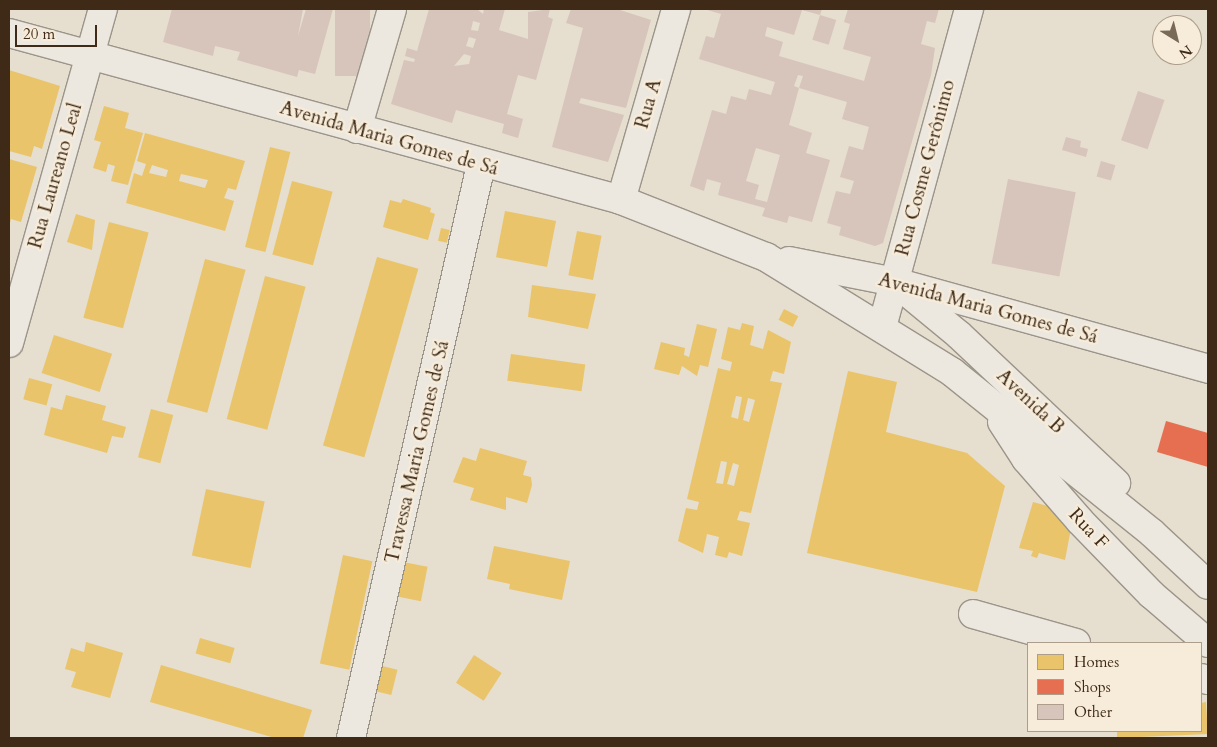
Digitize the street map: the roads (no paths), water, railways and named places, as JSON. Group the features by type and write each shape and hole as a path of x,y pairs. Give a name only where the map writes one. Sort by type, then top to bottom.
{"street":[{"name":"Rua Laureano Leal","path":"9,343 103,9"},
{"path":"357,129 392,9"},
{"name":"Rua A","path":"621,200 676,9"},
{"name":"Rua Cosme Gerônimo","path":"882,327 969,9"},
{"name":"Avenida Maria Gomes de Sá","path":"9,33 481,165 621,200 766,257 882,327"},
{"name":"Travessa Maria Gomes de Sá","path":"351,738 481,165"},
{"name":"Avenida Maria Gomes de Sá","path":"766,257 895,282 1208,369"},
{"name":"Avenida B","path":"895,282 959,335 1134,501 1152,532"},
{"name":"Avenida B","path":"882,327 987,398 1152,532 1208,585"},
{"name":"Rua F","path":"987,398 1026,459 1080,521 1151,594 1208,643"},
{"path":"973,614 1072,642"}]}
